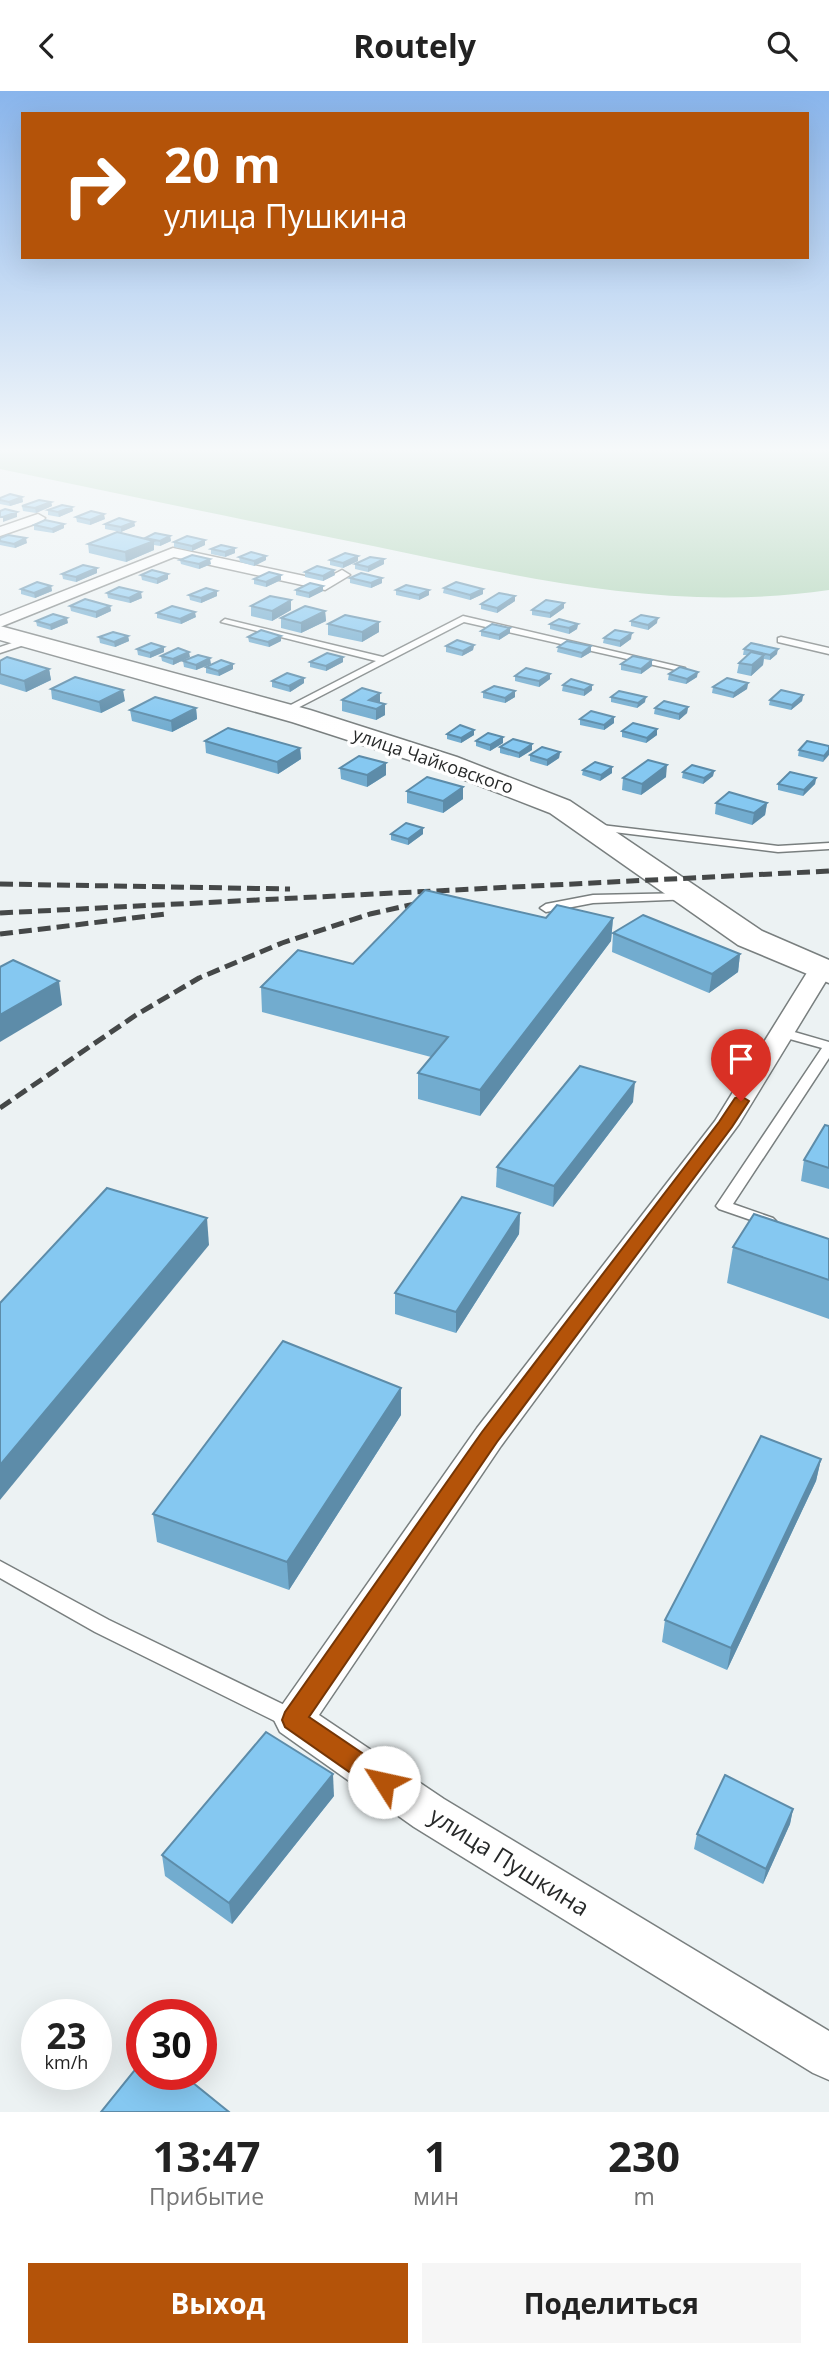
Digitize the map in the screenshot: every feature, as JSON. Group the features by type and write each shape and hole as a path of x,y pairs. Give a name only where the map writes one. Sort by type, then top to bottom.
{"street":[{"path":"0,622 173,552 325,585 342,575"},
{"name":"улица Чайковского","path":"0,633 284,712 447,764 560,807 750,938 826,970"},
{"path":"294,1720 489,1437 726,1124 826,970"},
{"name":"улица Пушкина","path":"294,1720 429,1814 829,2057"}],"lane":[{"path":"284,712 463,619 680,668"},
{"path":"225,622 384,660"},
{"path":"781,640 829,650"},
{"path":"0,650 27,641"},
{"path":"588,827 778,849 829,846"},
{"path":"546,908 593,899 691,897"},
{"path":"776,1224 724,1206 823,1068 829,1047 784,1033"},
{"path":"0,1569 102,1626 294,1720"}],"green space":[{"path":"358,543 829,543 829,590 771,596 656,595 600,589 487,570"}],"building":[{"path":"90,543 148,543 125,552"},
{"path":"221,545 235,548 225,552 211,549"},
{"path":"251,552 266,556 254,561 239,557"},
{"path":"345,553 358,556 343,563 330,560"},
{"path":"192,555 210,559 199,564 180,560"},
{"path":"370,557 384,559 368,567 355,564"},
{"path":"83,565 97,568 76,577 62,574"},
{"path":"317,566 334,570 323,576 305,572"},
{"path":"152,570 168,574 157,579 141,575"},
{"path":"269,572 281,575 266,582 254,579"},
{"path":"361,573 382,578 371,583 350,578"},
{"path":"37,582 51,586 34,593 21,589"},
{"path":"456,582 483,589 470,595 444,588"},
{"path":"310,583 323,586 309,593 296,590"},
{"path":"406,585 429,590 419,595 396,590"},
{"path":"119,587 141,592 129,598 107,593"},
{"path":"206,588 217,591 201,598 189,595"},
{"path":"499,593 515,596 497,608 481,604"},
{"path":"270,596 291,600 272,611 251,606"},
{"path":"85,599 110,606 96,612 70,606"},
{"path":"546,600 564,603 550,613 532,610"},
{"path":"172,606 195,612 180,619 157,613"},
{"path":"305,606 325,611 301,623 281,618"},
{"path":"53,614 67,618 50,625 36,621"},
{"path":"345,615 379,622 362,632 328,624"},
{"path":"641,615 658,618 648,625 631,621"},
{"path":"559,619 578,624 569,628 550,624"},
{"path":"492,624 510,628 499,635 481,631"},
{"path":"261,630 281,636 268,642 248,637"},
{"path":"615,630 632,633 620,641 604,638"},
{"path":"113,632 128,636 114,642 99,637"},
{"path":"457,640 474,645 463,651 446,646"},
{"path":"567,641 591,646 582,653 558,647"},
{"path":"151,643 164,647 150,653 137,649"},
{"path":"751,643 778,649 770,655 744,649"},
{"path":"178,648 189,652 173,659 161,656"},
{"path":"751,652 764,655 752,665 739,663"},
{"path":"327,653 343,657 326,666 310,662"},
{"path":"198,655 210,658 196,665 183,661"},
{"path":"633,656 652,660 641,669 621,664"},
{"path":"7,657 49,669 24,681 0,674 0,661"},
{"path":"221,660 233,664 218,671 206,667"},
{"path":"680,667 698,672 687,679 669,674"},
{"path":"526,668 550,674 539,681 515,676"},
{"path":"287,673 304,678 289,686 272,681"},
{"path":"75,677 123,690 99,702 51,689"},
{"path":"727,678 748,683 734,693 713,687"},
{"path":"571,679 592,685 584,690 563,685"},
{"path":"494,686 515,691 505,698 483,692"},
{"path":"362,688 380,693 369,700 385,704 376,709 342,700"},
{"path":"781,690 803,695 792,705 770,700"},
{"path":"619,691 646,697 638,703 611,697"},
{"path":"155,697 196,708 171,721 130,710"},
{"path":"664,701 688,707 679,714 655,708"},
{"path":"591,711 614,717 604,725 580,719"},
{"path":"633,723 657,729 647,738 622,731"},
{"path":"460,725 474,730 461,738 447,734"},
{"path":"228,728 300,748 277,762 205,741"},
{"path":"488,733 503,737 490,745 476,741"},
{"path":"513,739 532,744 519,753 500,747"},
{"path":"807,741 829,746 829,750 824,756 799,750"},
{"path":"542,747 560,752 547,760 530,755"},
{"path":"359,756 386,763 367,775 340,768"},
{"path":"648,760 667,765 642,784 623,778"},
{"path":"595,762 612,767 601,775 583,770"},
{"path":"692,765 714,771 704,778 683,772"},
{"path":"790,772 816,778 804,790 778,784"},
{"path":"427,777 463,787 443,801 407,791"},
{"path":"729,792 767,803 754,813 716,803"},
{"path":"406,823 423,828 408,839 391,834"},
{"path":"425,890 546,918 557,905 613,918 480,1090 418,1073 448,1037 261,987 298,950 353,964"},
{"path":"643,915 740,954 712,974 613,933"},
{"path":"13,960 59,981 0,1015 0,967"},
{"path":"580,1066 635,1082 554,1186 497,1167"},
{"path":"825,1125 829,1126 829,1168 804,1160"},
{"path":"107,1188 207,1218 0,1465 0,1303"},
{"path":"462,1197 520,1213 456,1312 395,1293"},
{"path":"754,1214 829,1239 829,1280 733,1247"},
{"path":"283,1341 401,1388 287,1562 153,1514"},
{"path":"761,1436 821,1459 731,1648 665,1620"},
{"path":"266,1732 333,1774 229,1903 162,1855"},
{"path":"725,1775 793,1809 766,1869 697,1834"},
{"path":"126,2081 126,2090 202,2090 229,2112 101,2112"}],"railway":[{"path":"0,913 829,871"},
{"path":"0,884 290,889"},
{"path":"0,1108 136,1015 199,978 282,943 370,914 428,901"},
{"path":"0,934 166,914"}],"route":[{"path":"384,1782 294,1720 489,1437 741,1101"}]}
